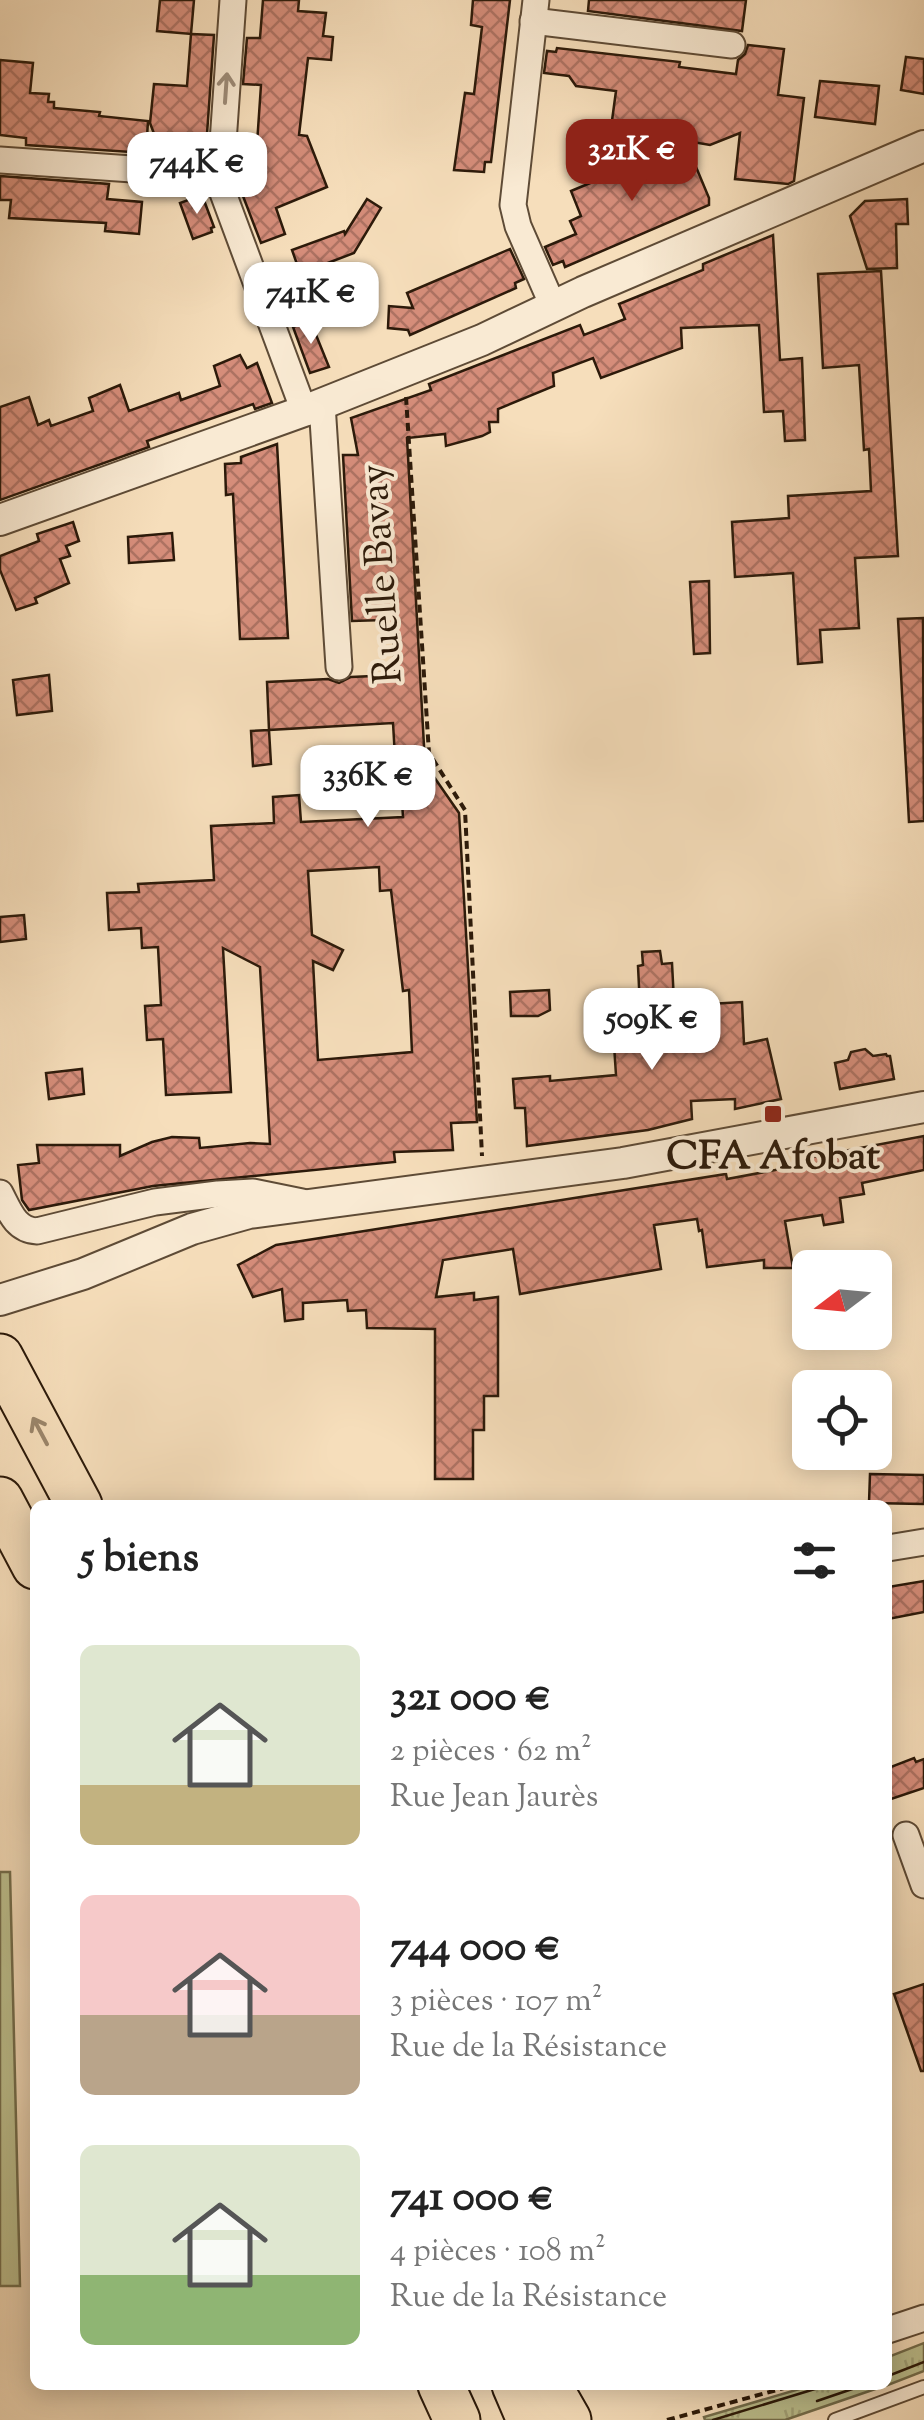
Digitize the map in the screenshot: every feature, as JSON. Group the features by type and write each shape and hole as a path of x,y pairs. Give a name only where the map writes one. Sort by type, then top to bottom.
{"highway":[{"path":"0,1357 76,1500"},
{"path":"0,1500 30,1557"},
{"path":"516,2390 530,2420"},
{"path":"541,2390 556,2420"},
{"path":"551,2390 568,2420"}],"street":[{"name":"Ruelle Bavay","path":"232,0 222,194 313,408 339,667"},
{"path":"553,306 518,226 514,204 534,10 732,45"},
{"path":"0,520 313,408 482,340 924,146"},
{"path":"0,160 220,176"},
{"path":"0,1300 84,1274 164,1239 249,1213 678,1154 924,1107"},
{"path":"0,1193 16,1222 22,1228 37,1231 155,1202 218,1194 253,1192 312,1204"},
{"path":"892,1547 924,1542"},
{"path":"906,1835 924,1886"},
{"path":"892,2329 924,2318"}],"lane":[{"path":"835,2420 924,2388"}],"path":[{"name":"Ruelle Bavay","path":"399,373 428,753 465,810 483,1181"},
{"path":"667,2420 777,2390"}],"green space":[{"path":"0,1872 10,1872 20,2286 0,2286"},
{"path":"924,2343 924,2371 892,2383 892,2355"},
{"path":"796,2390 872,2390 785,2420 704,2417"}],"building":[{"path":"160,0 194,0 191,34 157,31"},
{"path":"263,0 299,0 298,11 326,13 323,36 333,37 331,60 308,58 299,135 307,136 327,187 276,208 285,234 261,243 238,183 241,143 257,144 261,85 243,84 247,38 260,38"},
{"path":"473,0 510,0 491,162 485,162 484,172 454,170 465,93 474,94 482,27 471,25"},
{"path":"589,0 746,0 742,31 588,11"},
{"path":"191,34 214,35 206,148 183,146 181,156 162,155 150,123 154,84 187,86"},
{"path":"748,45 784,49 778,95 804,98 794,181 788,184 735,179 740,133 710,145 611,128 616,91 576,86 569,76 544,73 547,51 556,52 557,48 680,62 679,67 736,74 738,60"},
{"path":"906,57 924,59 924,94 901,90"},
{"path":"0,60 33,63 30,93 49,94 48,102 54,102 54,108 148,121 146,153 26,145 26,138 0,135"},
{"path":"820,81 879,86 875,124 815,117"},
{"path":"686,143 709,205 565,267 563,261 553,265 545,247 576,234 570,221 581,216 571,191"},
{"path":"0,176 109,184 107,199 142,202 139,234 105,231 106,223 9,218 11,200 0,200"},
{"path":"202,195 214,227 212,232 193,239 180,203"},
{"path":"367,199 381,208 354,253 325,264 329,274 304,284 292,250 344,231 345,234"},
{"path":"907,199 908,224 896,224 897,268 867,269 850,216 865,201"},
{"path":"773,235 780,360 802,358 805,440 785,441 783,411 764,412 759,325 681,328 682,348 601,378 593,358 553,373 554,386 498,409 498,422 489,422 490,432 482,436 446,446 445,434 407,438 425,764 459,813 477,1122 451,1123 453,1150 394,1152 395,1162 153,1186 29,1210 22,1200 18,1165 39,1163 37,1145 120,1145 120,1156 172,1137 199,1138 200,1148 270,1144 260,967 223,948 231,1092 166,1095 163,1039 147,1040 145,1006 161,1005 158,947 142,948 141,928 109,930 107,893 139,892 138,884 214,880 211,826 274,823 273,797 299,795 301,822 403,817 393,723 269,730 267,682 328,679 339,683 351,677 395,675 393,634 385,634 385,620 352,621 343,455 358,455 351,418 431,390 429,384 580,325 584,335 625,319 619,304 703,270 703,264","holes":["379,867 380,891 391,890 403,991 409,990 412,1052 318,1060 313,961 333,970 343,950 312,935 308,871"]},
{"path":"510,249 524,279 515,283 516,288 410,335 408,330 388,328 389,306 413,308 407,293"},
{"path":"881,271 898,556 855,558 859,628 820,630 822,662 798,664 793,573 735,577 732,522 789,518 788,496 871,491 869,449 864,450 859,365 823,368 818,274"},
{"path":"310,320 329,367 310,373 293,327"},
{"path":"240,355 247,368 257,363 272,403 255,409 253,404 147,441 149,447 0,500 0,407 29,397 38,425 49,420 51,426 93,411 89,398 120,385 129,411 179,393 181,400 220,386 214,366"},
{"path":"277,444 288,638 240,639 233,494 226,495 225,464 241,463 241,457"},
{"path":"73,522 79,541 66,546 70,556 60,559 69,583 35,598 37,603 16,610 0,570 0,556 39,541 37,534"},
{"path":"172,533 174,560 129,563 128,537"},
{"path":"709,581 710,653 694,654 690,582"},
{"path":"923,618 924,821 909,822 898,619"},
{"path":"49,675 52,711 17,715 13,680"},
{"path":"269,730 271,764 253,766 251,731"},
{"path":"24,915 26,939 0,942 0,917"},
{"path":"660,951 662,964 672,963 676,1040 712,1038 710,1004 742,1002 744,1044 767,1039 781,1099 735,1109 735,1099 691,1101 692,1119 648,1130 527,1146 525,1108 515,1108 513,1079 550,1076 550,1081 616,1075 613,1030 641,1028 638,966 643,965 642,952"},
{"path":"549,990 550,1010 538,1016 511,1016 510,992"},
{"path":"865,1049 873,1056 890,1056 894,1079 840,1089 835,1063 848,1060 851,1052"},
{"path":"82,1069 84,1094 49,1099 46,1073"},
{"path":"924,1136 924,1170 862,1183 864,1194 840,1198 843,1222 824,1225 822,1215 785,1221 792,1268 764,1268 764,1260 707,1267 697,1219 654,1225 661,1269 520,1294 513,1249 443,1260 436,1297 474,1293 474,1300 498,1297 498,1396 484,1396 484,1430 473,1430 473,1479 435,1479 435,1329 367,1328 366,1310 348,1311 347,1300 303,1303 303,1319 285,1321 282,1289 253,1297 238,1265 276,1245 726,1174 727,1179 813,1163 812,1157"},
{"path":"870,1474 924,1475 924,1504 869,1500"},
{"path":"924,1581 924,1612 892,1618 892,1586"},
{"path":"914,1758 916,1762 924,1759 924,1788 892,1799 892,1766"},
{"path":"924,1984 924,2071 921,2071 894,1994"}],"tram line":[{"path":"892,2374 924,2362"},
{"path":"713,2420 812,2390"},
{"path":"817,2401 849,2390"}],"place":[{"name":"CFA Afobat","path":"773,1114"}]}
